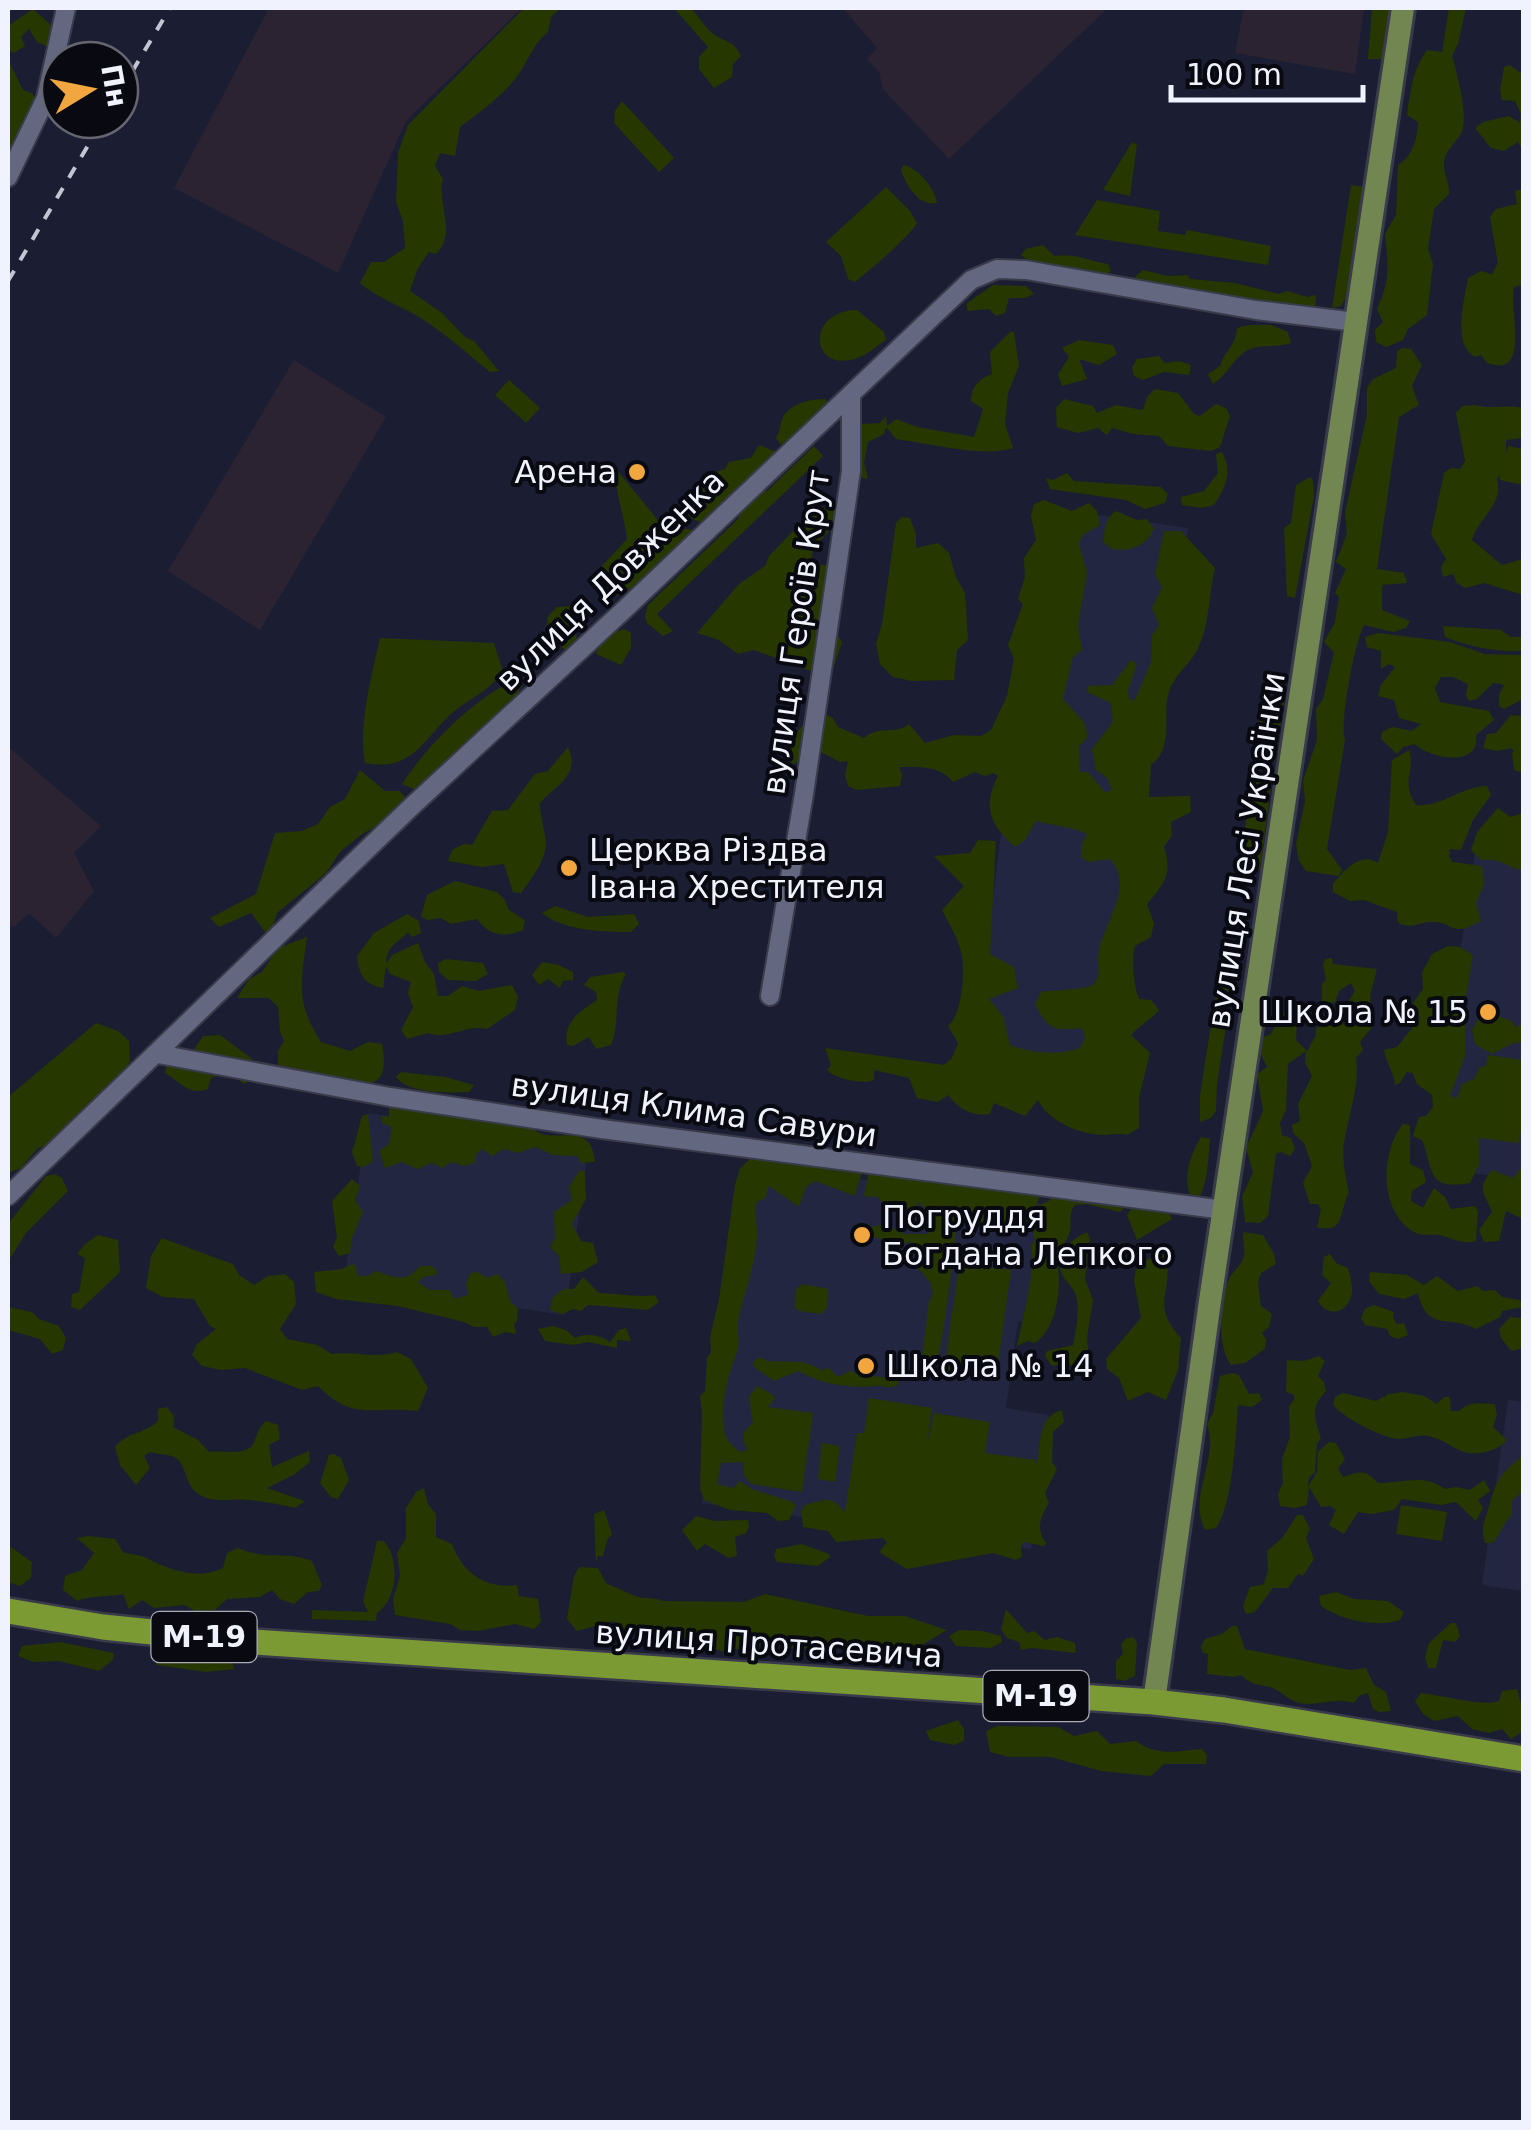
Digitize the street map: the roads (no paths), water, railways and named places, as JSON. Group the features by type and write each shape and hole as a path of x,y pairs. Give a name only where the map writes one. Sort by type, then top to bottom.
{"highway":[{"name":"вулиця Протасевича","path":"8,1611 102,1627 240,1641 1154,1702 1524,1758"}],"main road":[{"name":"вулиця Лесі Українки","path":"1154,1702 1403,8"}],"street":[{"path":"8,178 46,98 66,8"},
{"name":"вулиця Довженка","path":"8,1196 412,807 971,280 997,269 1356,322"},
{"name":"вулиця Героїв Крут","path":"770,996 851,470 850,394"},
{"name":"вулиця Клима Савури","path":"158,1054 390,1097 602,1129 1224,1210"}],"railway":[{"path":"140,58 170,8"},
{"path":"8,281 91,140"}],"place":[{"name":"Арена","path":"637,472"},
{"name":"Церква Різдва Івана Хрестителя","path":"569,868"},
{"name":"Школа № 15","path":"1488,1012"},
{"name":"Погруддя Богдана Лепкого","path":"862,1235"},
{"name":"Школа № 14","path":"866,1366"}]}
